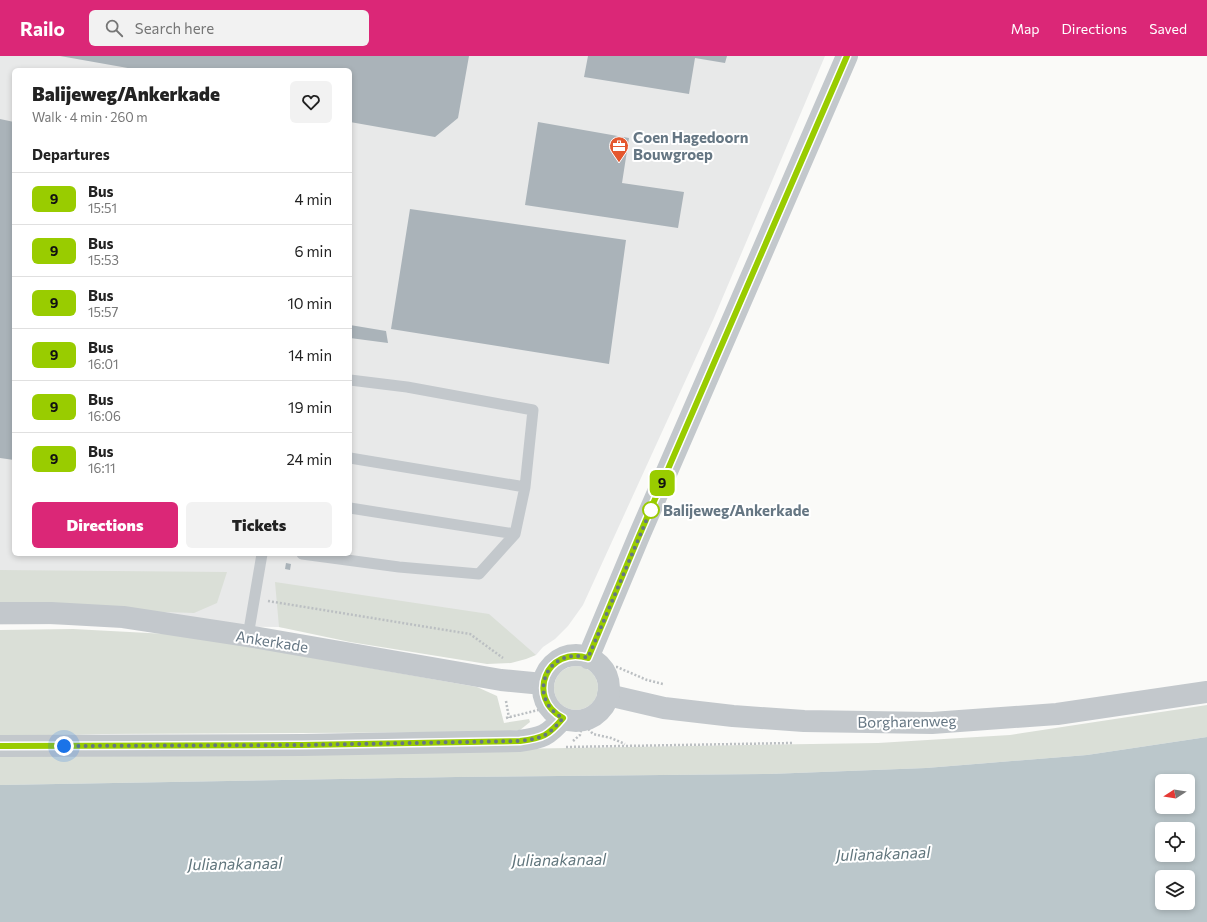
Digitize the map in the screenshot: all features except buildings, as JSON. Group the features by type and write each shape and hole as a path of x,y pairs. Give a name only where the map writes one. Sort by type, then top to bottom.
{"street":[{"path":"594,662 639,536 847,56"},
{"name":"Ankerkade","path":"0,614 51,613 123,618 248,636 501,680 543,684"},
{"path":"0,746 302,745 520,741 549,734 572,720 589,718 598,713 604,706 608,695 608,683 604,672 594,662 575,655 558,660 547,672 543,684 543,692 552,711 572,720"},
{"name":"Borgharenweg","path":"608,695 664,708 733,716 804,721 932,723 1057,714 1207,692"}],"lane":[{"path":"317,556 399,567 479,574 515,534 525,487 533,410 407,387 352,380"},
{"path":"352,458 525,487"},
{"path":"352,508 515,534"},
{"path":"248,636 262,556"}],"path":[{"path":"255,599 470,634 505,659"},
{"path":"594,662 617,667 648,680 667,685"},
{"path":"572,720 593,734 611,738 627,745"},
{"path":"566,747 798,743"}],"shaded area":[{"path":"0,56 825,56 714,318 583,605 568,626 555,639 543,647 536,655 279,627 73,624 0,625"},
{"path":"0,570 227,572 217,603 194,613 42,608 0,609"},
{"path":"275,582 489,614 536,655 511,663 487,664 350,642 279,627"},
{"path":"73,629 186,635 477,687 497,696 504,723 529,719 530,722 520,730 502,732 103,734 0,737 0,630"},
{"path":"576,666 588,670 594,676 598,688 594,700 588,706 576,710 564,706 558,700 554,688 558,676 564,670"},
{"path":"1207,705 1207,737 1087,755 926,768 769,774 456,777 0,785 0,756 878,743 1010,735"}],"water":[{"name":"Julianakanaal","path":"1207,737 1207,922 0,922 0,785 456,777 769,774 926,768 1087,755"}],"bus line":[{"name":"9","path":"0,746 302,745 520,741 549,734 563,718 552,711 545,699 543,684 547,672 558,660 569,656 575,655 588,658 639,536 847,56"}],"place":[{"name":"Coen Hagedoorn Bouwgroep","path":"619,163"},
{"name":"Balijeweg/Ankerkade","path":"651,510"}],"route":[{"path":"64,746 302,745 520,741 549,734 563,718 552,711 545,699 543,684 547,672 558,660 569,656 575,655 588,658 652,507 651,510"}]}
